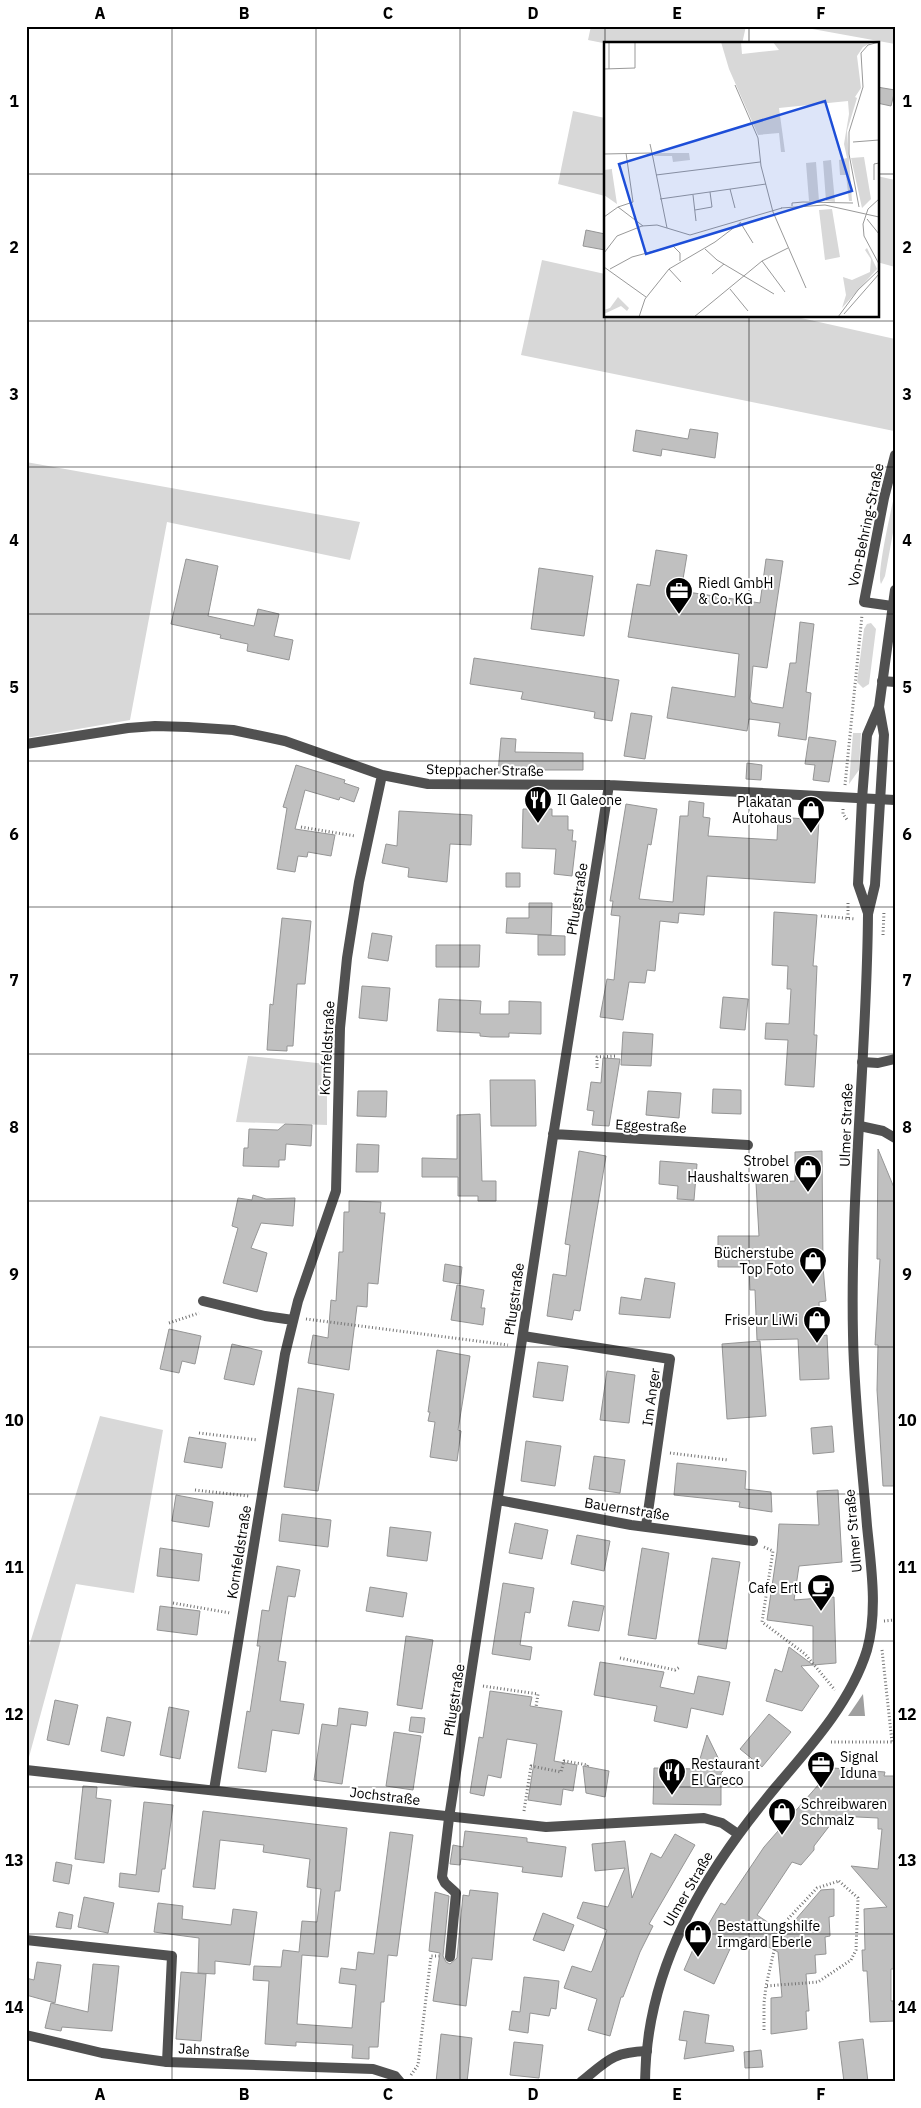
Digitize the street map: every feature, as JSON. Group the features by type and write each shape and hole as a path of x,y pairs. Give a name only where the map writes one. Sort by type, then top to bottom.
{"street":[{"name":"Von-Behring-Straße","path":"892,606 864,602 884,498 895,455"},
{"path":"879,707 895,590"},
{"path":"882,681 895,682"},
{"name":"Ulmer Straße","path":"868,914 858,884 862,799 867,735 879,707"},
{"name":"Ulmer Straße","path":"645,2082 647,2051 654,2004 676,1939 692,1904 738,1834 812,1745 843,1700 860,1669 868,1646 871,1623 871,1572 853,1335 853,1257 868,914 875,885 884,735 879,707"},
{"name":"Steppacher Straße","path":"26,744 155,726 233,730 285,740 382,775 428,784 609,785 895,800"},
{"name":"Kornfeldstraße","path":"214,1790 271,1441 293,1320 336,1191 340,1028 345,976 359,882 382,775"},
{"name":"Pflugstraße","path":"450,1957 456,1893 445,1884 442,1877 449,1818 609,785"},
{"path":"862,1062 878,1063 895,1059"},
{"path":"860,1126 883,1131 895,1138"},
{"name":"Eggestraße","path":"554,1134 748,1145"},
{"path":"206,1302 265,1316 293,1320"},
{"name":"Im Anger","path":"523,1336 670,1360 646,1526"},
{"name":"Bauernstraße","path":"498,1500 646,1526 753,1541"},
{"name":"Jochstraße","path":"26,1770 521,1826 566,1827 704,1818 722,1823 738,1834"},
{"path":"26,1940 172,1956 167,2062"},
{"name":"Jahnstraße","path":"26,2035 102,2053 167,2062 373,2069 395,2076 400,2082"},
{"path":"581,2082 612,2057 628,2052 647,2051"}],"path":[{"path":"301,827 369,838"},
{"path":"821,916 848,918"},
{"path":"597,1068 597,1057 617,1056"},
{"path":"169,1323 197,1315 206,1302"},
{"path":"293,1320 342,1322 522,1347"},
{"path":"199,1433 271,1441"},
{"path":"657,1452 728,1460"},
{"path":"195,1490 262,1497"},
{"path":"753,1541 773,1551 762,1622 792,1642 843,1700"},
{"path":"173,1603 242,1615"},
{"path":"825,1742 893,1742 882,1644"},
{"path":"620,1658 675,1670 680,1667"},
{"path":"470,1684 511,1692 538,1694 536,1706"},
{"path":"521,1826 530,1766 558,1773 562,1772 564,1761 587,1767"},
{"path":"764,2030 766,1986 778,1933 786,1921 817,1888 839,1881 858,1898 856,1950 851,1960 818,1982 766,1986"},
{"path":"407,2082 418,2065 431,1956 450,1957"}],"shaded area":[{"path":"591,26 746,26 742,42 604,43 588,40"},
{"path":"796,26 895,26 895,44"},
{"path":"573,111 604,118 604,196 558,184"},
{"path":"878,176 895,180 895,267 878,262"},
{"path":"542,260 604,274 604,318 801,318 895,339 894,431 521,355"},
{"path":"26,462 360,522 350,560 167,522 130,720 26,738"},
{"path":"895,492 895,522 885,576 881,584 882,554"},
{"path":"871,623 876,629 869,684 863,688 857,682 864,629 867,624"},
{"path":"853,733 861,733 859,770 849,784"},
{"path":"248,1056 327,1064 327,1125 236,1122"},
{"path":"100,1416 163,1430 134,1593 76,1584 29,1757 26,1757 26,1656"},
{"path":"863,1694 865,1716 848,1716"}],"building":[{"path":"878,87 895,90 891,106 878,103"},
{"path":"586,230 604,234 604,250 583,246"},
{"path":"690,429 718,433 715,458 662,449 661,456 633,451 636,430 688,439"},
{"path":"656,550 687,555 681,591 760,603 766,559 783,561 767,668 753,666 750,699 752,703 783,708 790,663 796,663 800,622 814,624 806,692 811,693 806,740 778,736 780,723 749,719 747,731 667,718 672,687 735,697 739,654 628,637 637,584 650,586"},
{"path":"186,559 218,566 208,616 254,626 258,609 279,614 274,636 293,640 289,660 247,651 248,644 220,638 221,635 171,624"},
{"path":"539,568 593,576 584,636 531,629"},
{"path":"474,658 619,680 612,721 594,718 595,712 521,699 523,692 470,684"},
{"path":"631,713 652,716 645,759 624,756"},
{"path":"809,737 836,741 829,782 813,780 815,765 805,764"},
{"path":"501,738 516,739 515,752 583,753 583,770 514,770 513,774 498,773"},
{"path":"747,763 762,765 761,780 746,779"},
{"path":"296,765 345,780 344,783 359,788 354,802 340,797 339,800 305,790 295,829 335,835 331,856 308,852 307,857 298,856 295,872 277,869 287,808 283,807"},
{"path":"689,801 704,803 703,817 710,818 708,836 777,840 778,817 819,820 815,883 707,876 704,915 679,913 678,923 660,921 655,971 647,970 645,983 629,982 623,1020 600,1017 607,979 614,980 620,916 611,915 613,901 610,901 626,804 657,809 651,845 648,844 639,899 673,902 680,816 688,816"},
{"path":"523,809 552,809 552,816 568,816 568,830 573,830 572,841 576,841 572,876 554,874 556,849 522,848"},
{"path":"399,811 472,815 471,845 450,844 447,882 408,877 409,868 382,863 386,844 397,846"},
{"path":"506,873 520,873 520,887 506,887"},
{"path":"529,903 552,903 551,935 506,933 507,918 529,918"},
{"path":"774,912 817,915 813,966 817,966 814,1035 817,1035 814,1087 785,1085 788,1040 765,1039 766,1023 789,1024 791,989 787,989 788,966 772,965"},
{"path":"282,918 311,921 305,984 297,984 293,1046 287,1046 287,1051 267,1050 270,1004 273,1005"},
{"path":"372,933 392,936 388,961 368,958"},
{"path":"538,935 565,936 565,955 538,955"},
{"path":"436,945 480,945 479,967 436,967"},
{"path":"362,986 390,988 387,1021 359,1018"},
{"path":"723,997 748,999 745,1030 720,1028"},
{"path":"439,999 481,1001 480,1014 509,1014 509,1001 541,1002 541,1034 509,1033 509,1037 491,1037 480,1036 480,1033 437,1031"},
{"path":"623,1032 653,1034 651,1066 621,1065"},
{"path":"603,1058 620,1059 609,1126 592,1125 594,1111 587,1110 591,1082 601,1083"},
{"path":"490,1080 535,1080 536,1126 491,1126"},
{"path":"713,1089 741,1090 741,1114 712,1113"},
{"path":"358,1091 387,1091 386,1117 357,1116"},
{"path":"648,1091 681,1093 679,1118 646,1115"},
{"path":"480,1114 482,1181 496,1181 496,1201 478,1201 478,1196 458,1196 458,1177 422,1177 422,1158 457,1159 457,1115"},
{"path":"285,1124 312,1125 311,1146 286,1144 285,1160 279,1160 279,1167 243,1166 244,1148 248,1148 249,1129 278,1130"},
{"path":"357,1144 379,1145 378,1172 356,1172"},
{"path":"878,1149 895,1190 895,1486 883,1486 877,1390 878,1345 875,1345 880,1259 877,1259"},
{"path":"579,1151 606,1156 580,1311 574,1310 572,1320 547,1316 553,1274 566,1276 570,1245 565,1244"},
{"path":"822,1151 823,1267 826,1301 819,1302 820,1336 827,1335 829,1379 800,1380 798,1339 757,1340 755,1290 750,1290 749,1267 718,1267 718,1236 759,1236 756,1183 795,1181 795,1152"},
{"path":"660,1161 697,1164 694,1200 677,1199 678,1186 659,1184"},
{"path":"253,1195 266,1199 295,1198 293,1226 261,1223 251,1248 267,1253 257,1292 223,1283 238,1228 232,1226 238,1198 252,1200"},
{"path":"349,1201 381,1202 380,1213 385,1213 378,1284 368,1283 367,1307 357,1306 349,1370 308,1363 313,1335 328,1338 331,1300 336,1301 339,1252 343,1252 344,1212 349,1212"},
{"path":"445,1264 462,1267 460,1284 443,1281"},
{"path":"645,1278 675,1283 670,1318 619,1314 621,1297 641,1300"},
{"path":"457,1285 484,1290 481,1308 485,1308 483,1325 451,1320"},
{"path":"169,1329 201,1336 195,1364 182,1361 179,1373 160,1369"},
{"path":"760,1341 766,1416 727,1419 722,1344"},
{"path":"232,1344 262,1351 254,1385 224,1379"},
{"path":"437,1350 470,1356 458,1430 461,1431 457,1461 430,1457 435,1422 428,1421 430,1412 428,1412"},
{"path":"538,1362 568,1366 563,1401 533,1397"},
{"path":"607,1371 635,1375 629,1423 600,1420"},
{"path":"298,1388 334,1394 318,1491 284,1487"},
{"path":"832,1426 834,1452 813,1454 811,1428"},
{"path":"189,1437 226,1443 222,1468 184,1462"},
{"path":"526,1441 561,1446 555,1486 521,1481"},
{"path":"594,1456 625,1460 620,1493 589,1489"},
{"path":"677,1463 746,1471 745,1489 771,1492 772,1512 739,1507 740,1502 674,1495"},
{"path":"838,1490 842,1562 799,1566 794,1600 834,1597 836,1663 813,1665 813,1626 767,1620 779,1524 819,1525 817,1491"},
{"path":"176,1495 213,1502 209,1527 172,1521"},
{"path":"282,1514 331,1520 328,1547 279,1541"},
{"path":"515,1523 548,1530 542,1559 509,1553"},
{"path":"390,1527 431,1532 427,1561 387,1556"},
{"path":"577,1535 610,1541 604,1571 571,1564"},
{"path":"160,1548 202,1554 199,1581 157,1576"},
{"path":"642,1548 669,1553 656,1639 628,1635"},
{"path":"712,1558 740,1562 726,1649 698,1644"},
{"path":"277,1566 300,1570 295,1597 288,1596 278,1661 286,1662 280,1701 304,1704 299,1734 272,1730 266,1772 238,1768 247,1711 250,1712 260,1646 257,1646 262,1610 269,1611"},
{"path":"503,1583 534,1588 530,1613 525,1612 520,1645 532,1647 530,1660 492,1654"},
{"path":"370,1587 407,1593 403,1617 366,1611"},
{"path":"573,1601 604,1606 599,1631 568,1626"},
{"path":"160,1606 200,1611 197,1635 157,1630"},
{"path":"406,1636 433,1640 422,1709 397,1705"},
{"path":"789,1647 813,1665 801,1666 819,1686 802,1711 766,1701 775,1669 782,1672"},
{"path":"600,1662 664,1672 660,1687 694,1694 698,1676 730,1682 723,1715 691,1708 687,1728 654,1721 657,1706 594,1695"},
{"path":"490,1691 532,1697 530,1706 562,1711 554,1761 577,1765 573,1791 563,1789 561,1805 528,1800 537,1744 507,1739 501,1778 488,1775 484,1796 470,1793 479,1737 483,1738"},
{"path":"55,1700 78,1705 69,1745 47,1740"},
{"path":"169,1707 189,1711 180,1759 160,1755"},
{"path":"339,1708 368,1712 366,1726 351,1724 342,1784 314,1780 322,1724 337,1726"},
{"path":"769,1714 791,1732 762,1767 740,1749"},
{"path":"107,1717 131,1722 124,1756 101,1751"},
{"path":"411,1717 425,1718 423,1733 409,1731"},
{"path":"394,1732 421,1736 413,1790 386,1786"},
{"path":"707,1735 724,1770 721,1773 721,1805 653,1804 654,1768 697,1769"},
{"path":"583,1766 609,1771 605,1797 586,1793"},
{"path":"833,1768 885,1772 884,1776 895,1776 895,1969 891,1969 891,2001 895,2001 895,2021 870,2022 867,1971 863,1971 862,1950 865,1950 864,1909 887,1907 851,1866 878,1869 882,1829 878,1829 878,1818 837,1816 814,1846 814,1850 801,1865 792,1862 757,1915 775,1927 790,1926 821,1890 834,1889 834,1916 829,1917 830,1936 825,1937 826,1954 815,1955 816,1973 806,1974 809,2011 806,2011 807,2029 771,2034 771,1998 782,1997 778,1952 754,1939 750,1946 735,1938 714,1984 684,1970 698,1938 700,1939 721,1903 725,1905 764,1847"},
{"path":"83,1786 97,1787 96,1798 111,1800 104,1863 75,1859"},
{"path":"144,1802 173,1805 165,1869 162,1869 159,1892 119,1887 120,1873 136,1875"},
{"path":"203,1811 347,1828 340,1891 335,1891 328,1957 302,1955 297,2024 352,2028 356,1985 339,1983 341,1968 356,1970 358,1952 374,1954 390,1832 413,1835 397,1956 388,1955 384,2002 381,2002 378,2047 369,2047 369,2059 352,2058 353,2045 296,2042 296,2046 265,2044 269,1981 253,1980 254,1966 281,1967 283,1950 299,1952 302,1921 317,1922 321,1889 307,1887 310,1859 263,1852 264,1845 220,1840 215,1889 193,1887"},
{"path":"465,1831 527,1838 527,1842 566,1847 562,1877 522,1872 523,1867 461,1859 460,1865 450,1864 453,1845 463,1847"},
{"path":"675,1834 695,1845 649,1924 653,1926 640,1952 623,1997 621,1997 610,2036 588,2030 597,1999 564,1988 572,1966 592,1971 607,1930 577,1918 583,1902 608,1907 625,1868 595,1871 592,1844 625,1841 632,1898 651,1853 661,1858"},
{"path":"56,1862 72,1865 69,1884 53,1881"},
{"path":"470,1890 498,1893 492,1960 472,1958 466,2006 433,2001 440,1953 429,1951 435,1892 449,1896 443,1956 446,1962 450,1964 457,1958 463,1895 469,1896"},
{"path":"84,1897 114,1903 108,1933 78,1927"},
{"path":"158,1903 183,1906 182,1919 231,1925 233,1909 257,1912 250,1965 215,1961 215,1974 198,1973 199,1938 154,1932"},
{"path":"59,1912 73,1915 71,1929 56,1927"},
{"path":"543,1913 574,1925 564,1951 533,1940"},
{"path":"37,1962 61,1965 55,2003 26,1995 26,1978 34,1980"},
{"path":"93,1964 119,1966 112,2031 62,2027 61,2031 45,2028 51,2003 88,2012"},
{"path":"181,1972 206,1974 201,2041 176,2039"},
{"path":"524,1977 559,1981 556,2009 551,2008 549,2016 530,2013 528,2033 509,2030 512,2011 520,2012"},
{"path":"684,2011 709,2015 705,2043 733,2046 734,2051 684,2059 687,2041 679,2040"},
{"path":"441,2034 472,2038 467,2082 436,2082"},
{"path":"863,2039 868,2082 844,2082 839,2042"},
{"path":"514,2042 543,2045 539,2078 510,2075"},
{"path":"761,2050 763,2067 745,2068 744,2052"}],"place":[{"name":"Riedl GmbH & Co. KG","path":"679,615"},
{"name":"Il Galeone","path":"538,824"},
{"name":"Plakatan Autohaus","path":"811,834"},
{"name":"Strobel Haushaltswaren","path":"808,1193"},
{"name":"Bücherstube Top Foto","path":"813,1285"},
{"name":"Friseur LiWi","path":"817,1344"},
{"name":"Cafe Ertl","path":"821,1612"},
{"name":"Signal Iduna","path":"821,1789"},
{"name":"Restaurant El Greco","path":"672,1796"},
{"name":"Schreibwaren Schmalz","path":"782,1836"},
{"name":"Bestattungshilfe Irmgard Eberle","path":"698,1958"}]}
